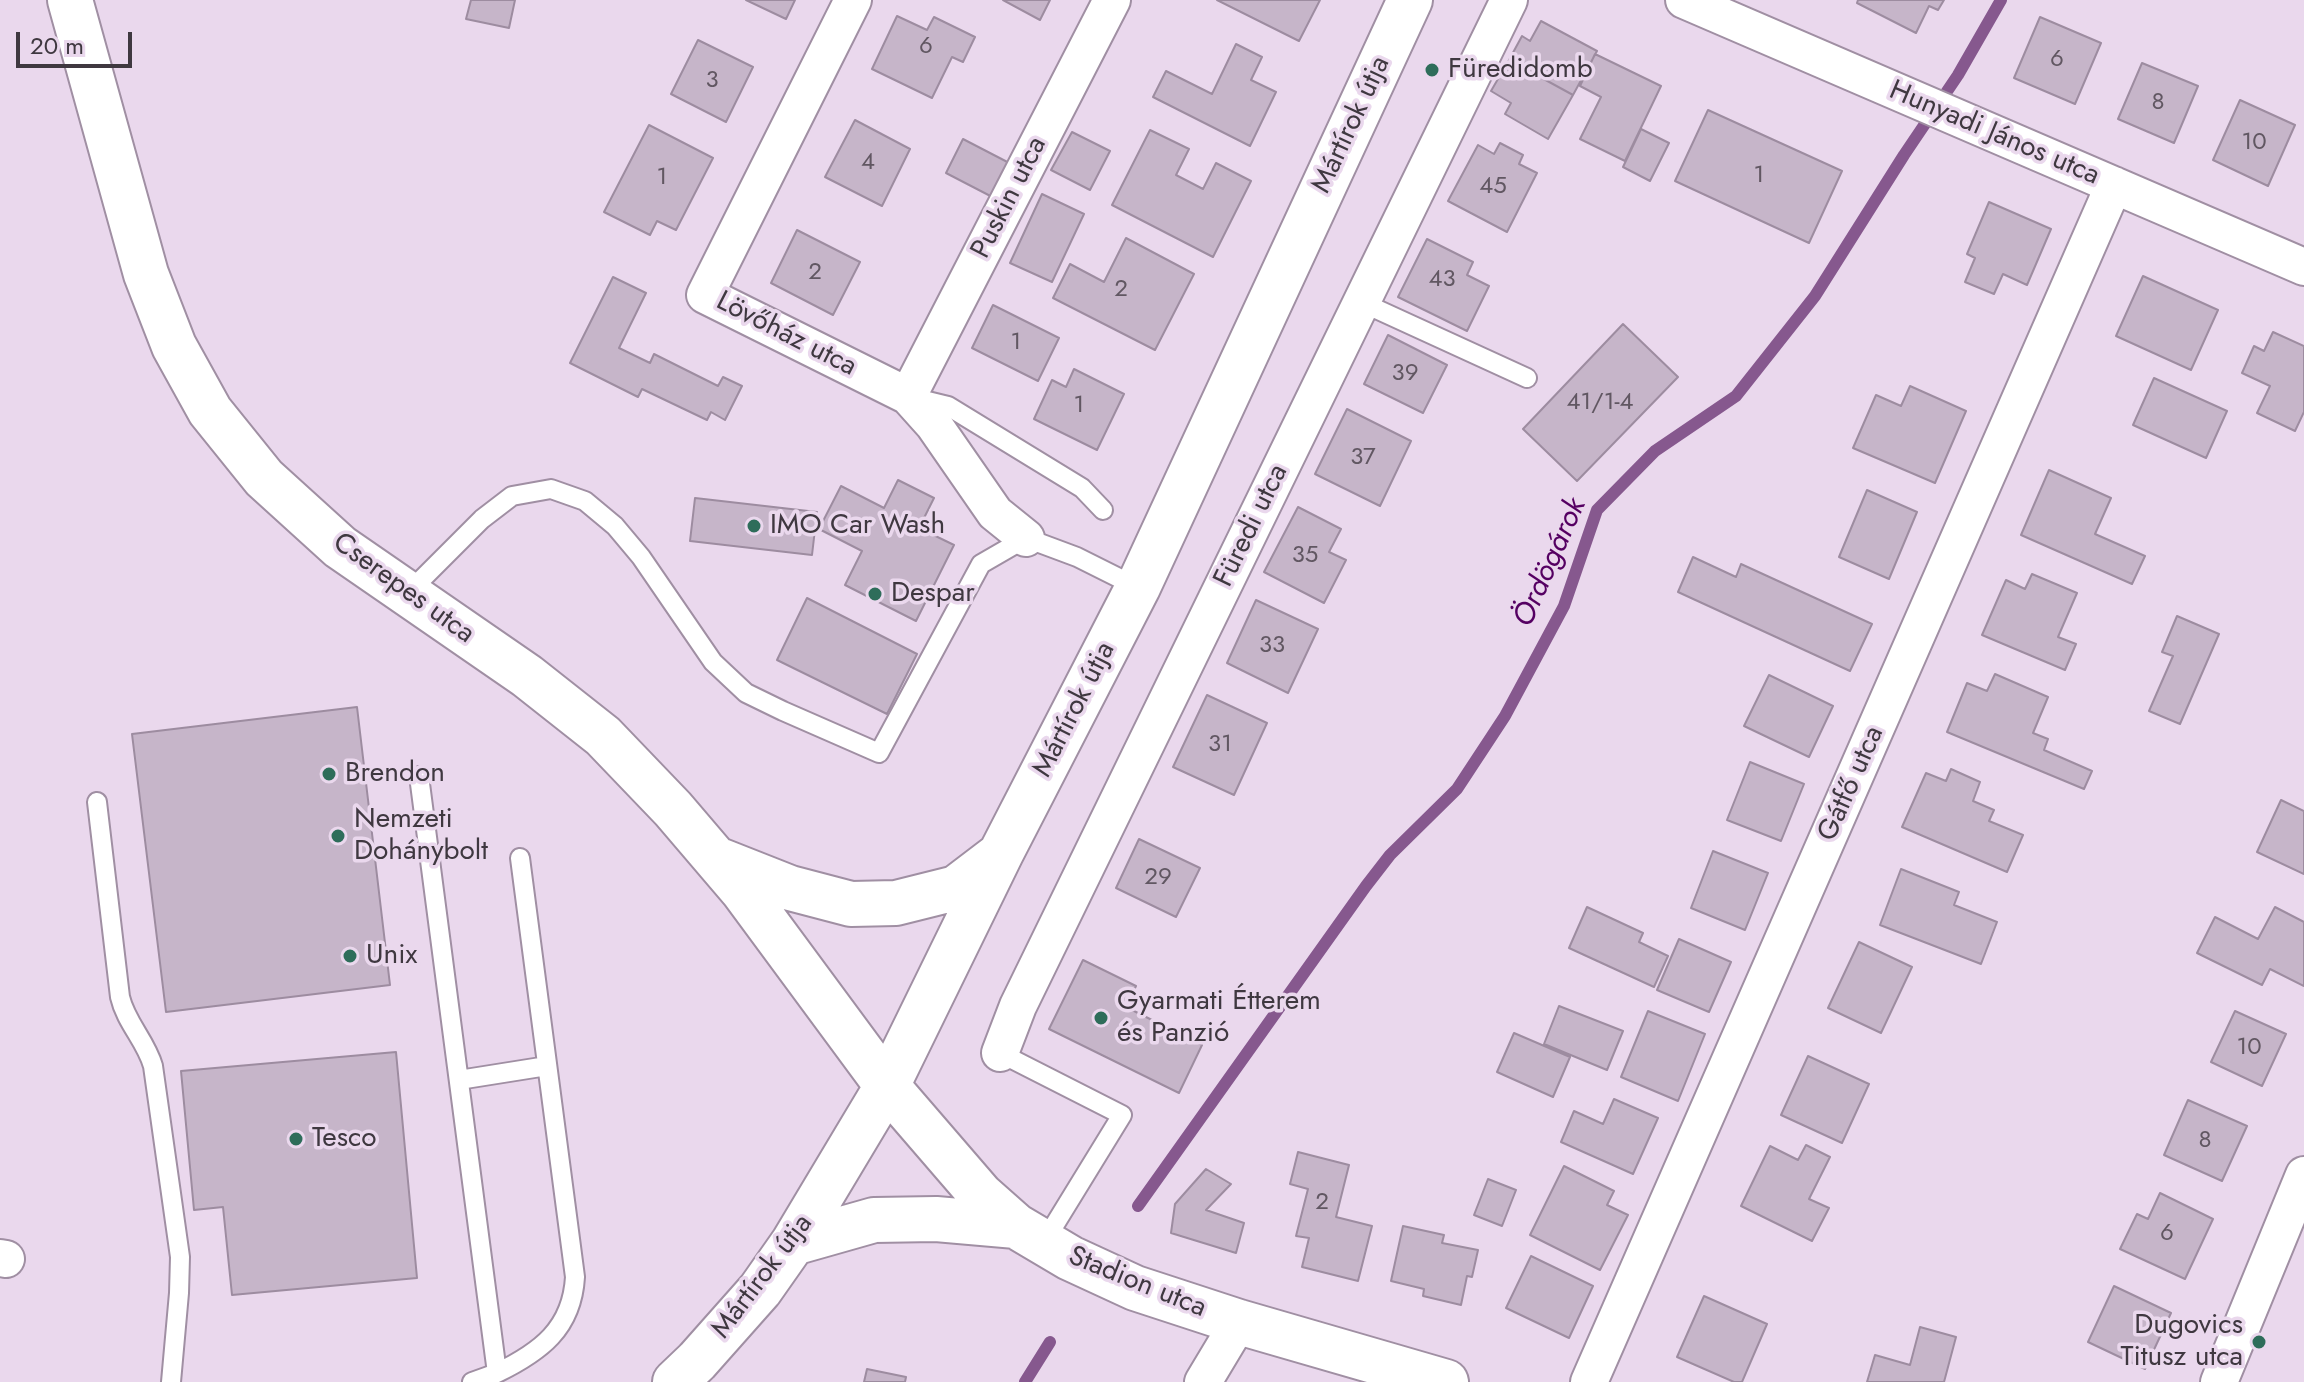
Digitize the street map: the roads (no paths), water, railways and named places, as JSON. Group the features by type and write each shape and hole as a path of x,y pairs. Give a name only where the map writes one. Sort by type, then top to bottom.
{"street":[{"name":"Cserepes utca","path":"70,0 146,274 174,346 210,411 264,478 340,547 527,676 603,736 717,859 887,1086"},
{"name":"Lövőház utca","path":"853,0 705,295 908,396 934,425 995,513 1026,538"},
{"name":"Puskin utca","path":"908,396 1112,0"},
{"name":"Mártírok útja","path":"697,1375 793,1243 887,1086 1001,853 1138,587 1410,0"},
{"name":"Füredi utca","path":"1000,1053 1018,1006 1509,0"},
{"name":"Hunyadi János utca","path":"1684,0 2304,267"},
{"name":"Gátfő utca","path":"1589,1382 2114,185"},
{"path":"717,859 790,888 851,904 896,903 956,888 1001,853"},
{"name":"Stadion utca","path":"887,1086 981,1195 1043,1242 1135,1288 1239,1322 1446,1382"},
{"path":"2219,1382 2304,1175"},
{"path":"793,1243 874,1220 936,1219 1043,1242"},
{"path":"1203,1382 1239,1322"}],"lane":[{"path":"1361,302 1527,378"},
{"path":"908,396 948,406 1082,488 1103,510"},
{"path":"408,593 482,519 512,496 551,489 585,501 615,526 641,557 713,662 746,693 879,753 981,564 1026,538 1077,557 1138,587"},
{"path":"419,776 497,1373"},
{"path":"97,802 122,1010 149,1052 153,1066 180,1257 171,1382"},
{"path":"472,1382 521,1361 550,1339 568,1313 574,1291 575,1277 520,858"},
{"path":"1000,1053 1122,1115 1043,1242"},
{"path":"459,1080 547,1066"}],"waterway":[{"name":"Ördögárok","path":"1138,1206 1366,886 1390,855 1457,789 1505,716 1564,606 1597,510 1655,451 1736,396 1815,296 1958,75 2001,0"},
{"name":"Ördögárok","path":"1025,1382 1050,1342"}],"place":[{"name":"Füredidomb","path":"1432,70"},
{"name":"IMO Car Wash","path":"754,526"},
{"name":"Despar","path":"875,594"},
{"name":"Brendon","path":"329,774"},
{"name":"Nemzeti Dohánybolt","path":"338,836"},
{"name":"Unix","path":"350,956"},
{"name":"Gyarmati Étterem és Panzió","path":"1101,1018"},
{"name":"Tesco","path":"296,1139"},
{"name":"Dugovics Titusz utca","path":"2259,1342"}]}
